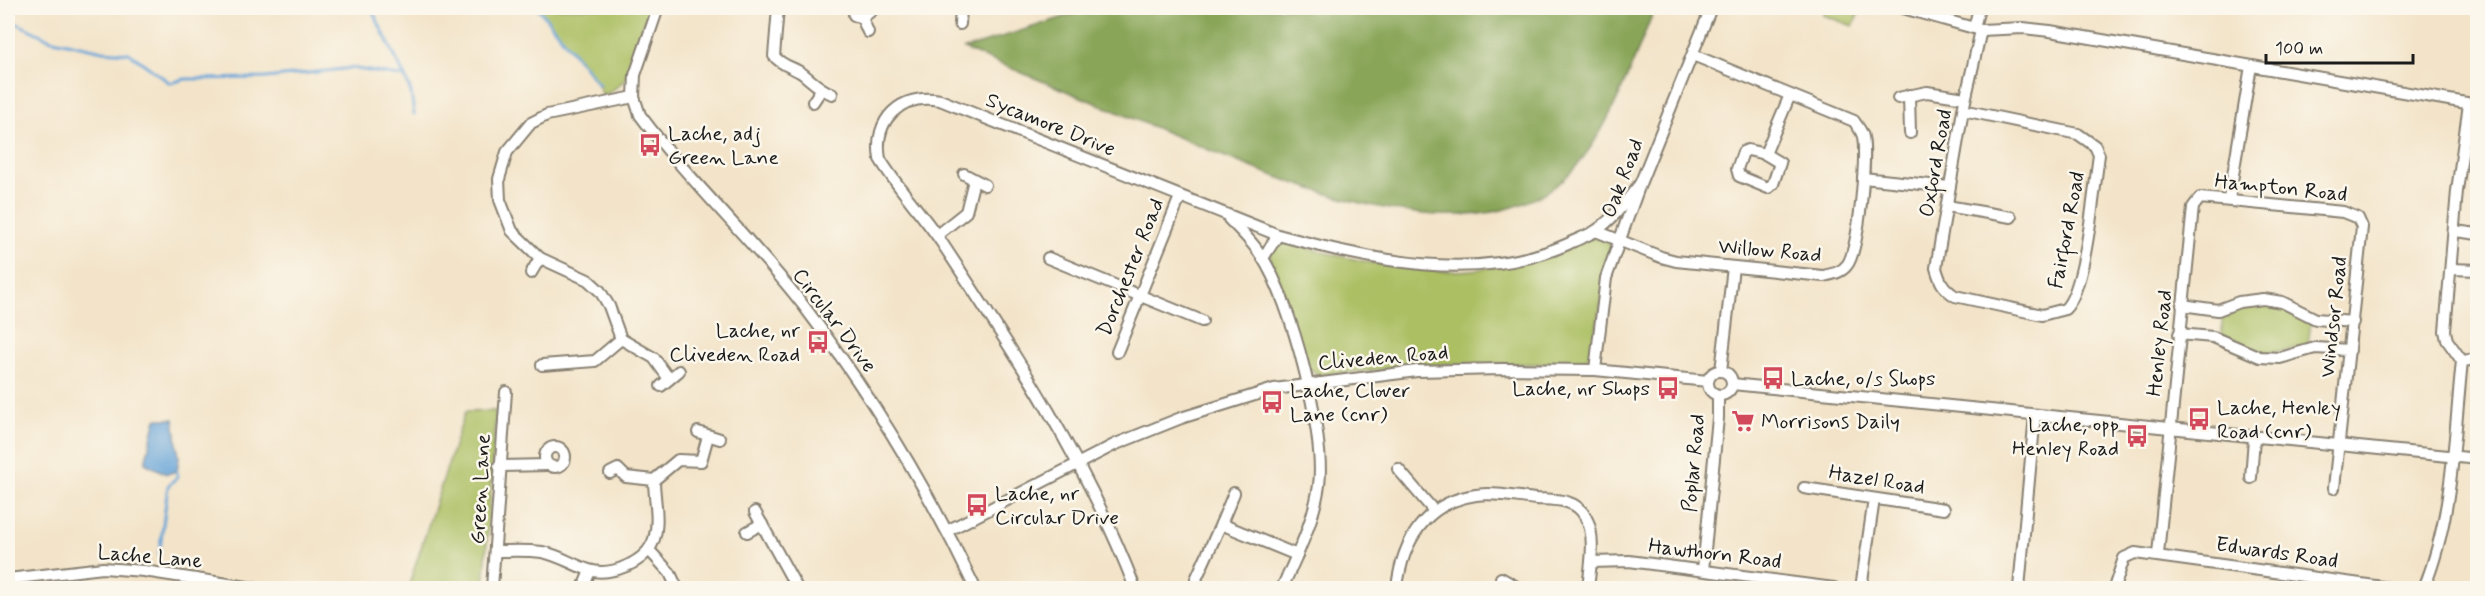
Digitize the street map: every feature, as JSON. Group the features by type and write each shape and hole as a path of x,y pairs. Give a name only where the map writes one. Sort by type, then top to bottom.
{"street":[{"path":"658,8 635,75 634,97 547,115 531,123 507,152 499,179 500,200 512,231 540,258 588,280 600,291 609,306 621,339 654,358 665,382 679,371"},
{"path":"778,8 774,56 779,63 802,74 826,92 813,102"},
{"path":"868,32 858,16 875,8"},
{"path":"960,8 960,24"},
{"name":"Oak Road","path":"1595,370 1606,278 1640,184 1711,8"},
{"path":"1903,8 1978,29 2023,28 2050,31 2473,105 2457,191 2445,331 2447,340 2462,361 2443,526 2435,560 2424,588"},
{"name":"Oxford Road","path":"1955,296 1943,287 1936,268 1978,29 1979,8"},
{"name":"Willow Road","path":"1618,241 1661,258 1823,276 1839,273 1848,264 1854,251 1863,178 1863,135 1854,121 1693,55"},
{"path":"2229,199 2252,66"},
{"path":"1898,98 1927,92 1965,98"},
{"path":"1765,154 1790,95"},
{"path":"1910,95 1910,133"},
{"name":"Circular Drive","path":"634,97 640,115 648,126 802,304 864,391 947,531 975,588"},
{"name":"Sycamore Drive","path":"1135,588 1110,525 1029,378 937,235 880,159 878,145 887,119 897,108 923,97 940,100 1278,235 1371,258 1409,263 1474,265 1550,251 1596,231 1612,217 1640,184"},
{"name":"Fairford Road","path":"1955,296 2042,315 2065,309 2076,294 2099,155 2094,146 2078,134 1963,110"},
{"path":"964,174 985,185"},
{"path":"1863,178 1949,187"},
{"path":"937,235 966,212 974,180"},
{"name":"Dorchester Road","path":"1117,352 1180,197"},
{"name":"Hampton Road","path":"2193,207 2200,198 2229,199 2354,214 2362,227"},
{"path":"1947,206 2011,217"},
{"name":"Henley Road","path":"2158,554 2193,207"},
{"path":"1224,215 1244,234 1263,258 1282,300 1307,383 1317,427 1320,470 1315,508 1282,588"},
{"name":"Windsor Road","path":"2334,488 2362,227"},
{"path":"1596,231 1618,241"},
{"path":"2455,231 2478,234"},
{"path":"1263,258 1278,235"},
{"path":"531,273 540,258"},
{"path":"1048,258 1202,321"},
{"path":"1721,371 1733,267"},
{"path":"2451,268 2478,270"},
{"path":"2182,305 2218,310 2239,303 2263,299 2282,302 2316,319 2353,322"},
{"path":"2179,334 2213,337 2240,351 2260,357 2280,358 2315,348 2350,350"},
{"path":"542,365 556,370 595,361 621,339"},
{"path":"2462,361 2478,359"},
{"name":"Cliveden Road","path":"947,531 1116,444 1181,418 1274,389 1307,383 1417,371 1595,370 1708,381"},
{"path":"1721,371 1728,375 1732,384 1729,392 1718,395 1710,391 1708,381 1712,374 1721,371"},
{"path":"1732,384 2478,459"},
{"name":"Green Lane","path":"492,588 506,392"},
{"name":"Poplar Road","path":"1703,570 1718,418 1718,395"},
{"path":"2019,588 2035,415"},
{"path":"617,467 626,477 654,480 678,460 704,462 703,434 720,439"},
{"path":"2251,478 2254,438"},
{"path":"499,466 548,465"},
{"path":"1398,469 1434,511"},
{"path":"496,550 540,552 564,558 590,571 606,572 626,567 649,550 657,527 654,480"},
{"name":"Hazel Road","path":"1804,488 1944,509"},
{"path":"1197,588 1196,579 1234,493"},
{"path":"1397,588 1404,549 1434,511 1454,501 1482,495 1558,500 1577,505 1586,517 1590,530 1591,562 1588,588"},
{"path":"1861,588 1874,499"},
{"path":"755,512 797,588"},
{"path":"747,532 762,524"},
{"path":"1221,524 1297,555"},
{"path":"649,550 670,573 677,588"},
{"name":"Edwards Road","path":"2114,588 2124,558 2135,553 2158,554 2390,588"},
{"name":"Hawthorn Road","path":"1591,562 1629,561 1834,588"},
{"name":"Lache Lane","path":"8,579 103,568 144,571 254,588"},
{"path":"583,588 590,571"}],"green space":[{"path":"538,8 652,8 639,34 626,78 603,96 598,85"},
{"path":"1092,8 1655,8 1615,105 1588,152 1572,171 1554,187 1511,208 1463,215 1411,213 1357,202 1303,186 1251,167 964,49"},
{"path":"1824,8 1861,8 1853,26 1823,15"},
{"path":"1599,237 1607,240 1611,248 1610,256 1592,351 1584,362 1578,364 1448,364 1319,375 1308,368 1270,264 1271,252 1276,243 1286,242 1357,260 1407,268 1457,271 1510,263 1569,243"},
{"path":"2243,306 2277,306 2311,322 2308,345 2284,351 2264,352 2244,347 2222,335 2222,314"},
{"path":"496,411 484,588 408,588 465,412"}],"water":[{"path":"156,419 174,419 179,458 177,471 167,474 145,463"}],"waterway":[{"path":"371,8 405,77"},
{"path":"538,8 599,85"},
{"path":"8,19 49,39 103,51 129,53 170,83 185,79 266,78 351,68 405,77 411,92 414,114"},
{"path":"159,556 168,486 177,477 177,471"}],"place":[{"name":"Lache, adj Green Lane","path":"650,145"},
{"name":"Lache, nr Cliveden Road","path":"818,342"},
{"name":"Lache, o/s Shops","path":"1773,378"},
{"name":"Lache, nr Shops","path":"1668,388"},
{"name":"Lache, Clover Lane (cnr)","path":"1272,402"},
{"name":"Lache, Henley Road (cnr)","path":"2199,419"},
{"name":"Morrisons Daily","path":"1743,421"},
{"name":"Lache, opp Henley Road","path":"2137,436"},
{"name":"Lache, nr Circular Drive","path":"977,505"}]}
